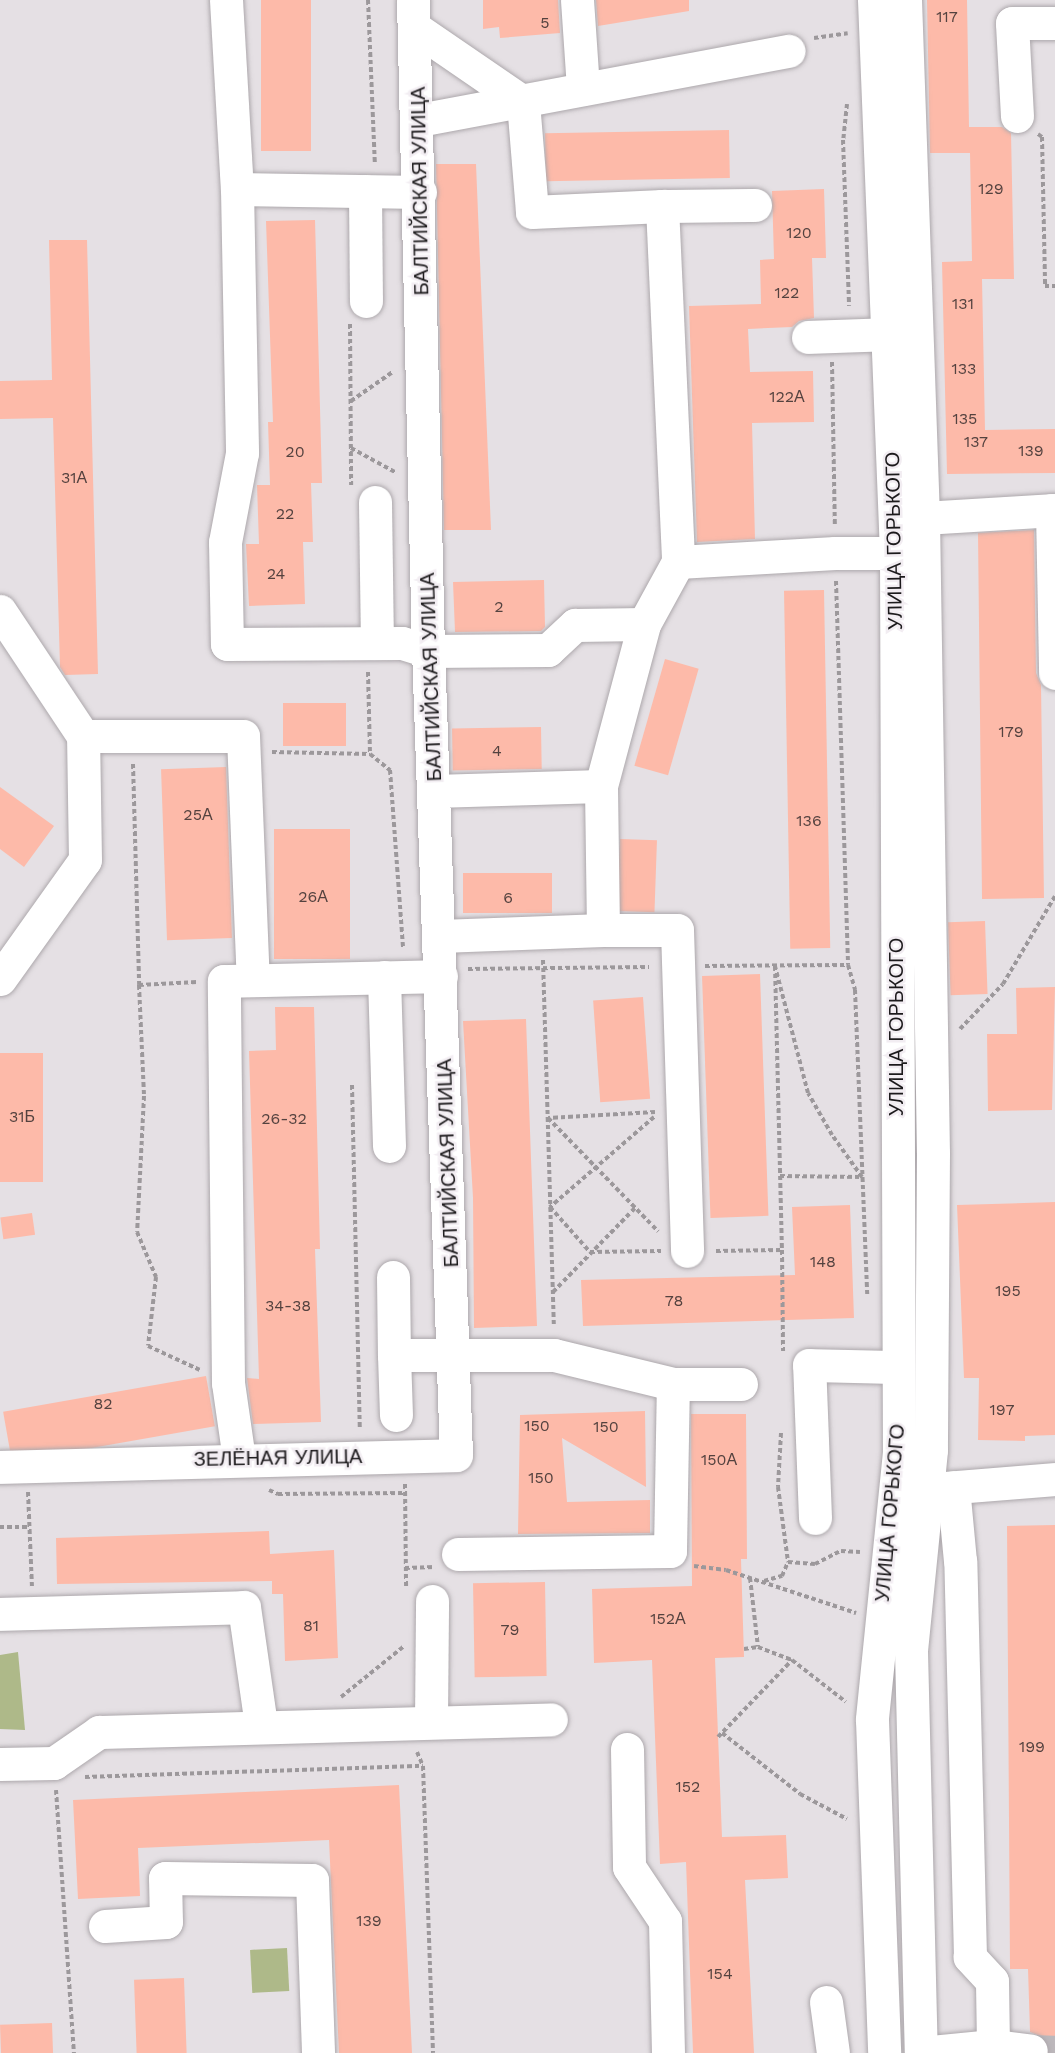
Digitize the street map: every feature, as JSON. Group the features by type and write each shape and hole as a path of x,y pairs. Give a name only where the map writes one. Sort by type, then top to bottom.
{"main road":[{"path":"226,0 237,189 242,453 225,542 227,644 402,643 428,651 548,650 575,625 644,624"},
{"path":"577,0 584,89"},
{"name":"УЛИЦА ГОРЬКОГО","path":"874,0 890,334 896,553 898,1367 925,1488 911,1651 921,2053"},
{"name":"УЛИЦА ГОРЬКОГО","path":"884,2053 872,1720 925,1488 931,1450 933,1153 923,518 905,0"},
{"path":"1017,116 1012,12 1055,22"},
{"path":"414,14 523,102 532,212 662,206 755,205"},
{"name":"БАЛТИЙСКАЯ УЛИЦА","path":"414,14 419,120 428,651 455,1354"},
{"path":"419,120 789,51"},
{"path":"237,189 420,192"},
{"path":"365,191 366,301"},
{"path":"603,930 601,786 644,624 678,562 662,206"},
{"path":"824,337 890,334"},
{"path":"375,502 377,644"},
{"path":"923,518 1053,510 1055,673"},
{"path":"678,562 835,553 896,553"},
{"path":"0,611 83,736 85,860 0,979"},
{"path":"83,736 132,736 244,744 228,1383 239,1459"},
{"path":"434,791 601,786"},
{"path":"440,936 603,930 677,930 675,1244"},
{"path":"239,980 384,977 441,973"},
{"path":"384,977 389,1146"},
{"path":"393,1277 396,1415"},
{"name":"ЗЕЛЁНАЯ УЛИЦА","path":"14,1475 239,1459 456,1455 455,1354"},
{"path":"394,1355 555,1355 673,1384 741,1384"},
{"path":"815,1518 809,1365 898,1367"},
{"path":"458,1554 670,1551 673,1384"},
{"path":"993,2050 993,1981 970,1957 960,1561 925,1488 1055,1479"},
{"path":"431,1722 432,1601"},
{"path":"0,1614 244,1607 261,1725"},
{"path":"0,1764 55,1770 99,1732 261,1725 551,1719"},
{"path":"627,1749 628,1866 665,1921 668,2053"},
{"path":"105,1926 166,1922 165,1878 312,1880 318,2053"},
{"path":"826,2002 833,2053"},
{"path":"921,2053 993,2050 1012,2046 1030,2051"}],"path":[{"path":"789,51 817,37 852,33"},
{"path":"1017,116 1042,137 1045,286 1055,286"},
{"path":"843,140 850,301 824,337 832,360 835,553 848,965 855,990 868,1307"},
{"path":"351,402 403,364"},
{"path":"351,447 397,473"},
{"path":"132,736 144,1096 137,1232 156,1277 148,1346 228,1383"},
{"path":"244,744 370,754"},
{"path":"957,1033 1003,984 1055,896"},
{"path":"542,933 555,1355"},
{"path":"441,973 543,969 848,965"},
{"path":"775,966 782,1250"},
{"path":"775,966 808,1093 832,1135 862,1178"},
{"path":"139,985 239,980"},
{"path":"352,1085 360,1434"},
{"path":"548,1118 660,1111"},
{"path":"548,1118 635,1208 675,1244"},
{"path":"780,1176 862,1178"},
{"path":"553,1293 635,1208"},
{"path":"762,1582 782,1576 788,1562 778,1487 781,1420"},
{"path":"14,1475 30,1527 33,1613"},
{"path":"259,1485 278,1494 405,1493"},
{"path":"0,1527 30,1527"},
{"path":"788,1562 815,1564 841,1551 873,1553"},
{"path":"750,1578 758,1647"},
{"path":"332,1703 406,1644"},
{"path":"744,1648 758,1647 792,1659 847,1702"},
{"path":"792,1659 720,1735 800,1794 851,1821"},
{"path":"74,2053 55,1770 423,1766 433,2053"}],"green space":[{"path":"18,1652 25,1730 0,1729 0,1655"},
{"path":"287,1948 289,1991 252,1993 250,1950"}],"building":[{"path":"261,0 311,0 311,151 261,151"},
{"path":"483,0 558,0 560,33 500,38 499,27 483,29"},
{"path":"596,0 689,0 689,11 598,26"},
{"path":"927,0 967,0 969,127 1002,127 1011,133 1014,279 982,279 985,430 1055,429 1055,473 947,474 942,262 972,261 970,153 930,153"},
{"path":"729,130 730,178 546,181 545,133"},
{"path":"436,164 476,164 491,530 444,530"},
{"path":"824,189 826,258 812,258 814,318 799,321 792,327 748,329 750,372 813,371 814,422 752,423 755,539 697,542 689,306 761,304 760,260 774,259 772,191"},
{"path":"315,220 322,483 311,483 313,542 303,542 305,604 249,606 246,544 259,544 257,485 270,485 268,422 273,422 266,221"},
{"path":"49,240 87,240 98,674 65,675 60,667 53,418 0,419 0,381 52,380"},
{"path":"1034,530 1036,673 1041,685 1044,898 982,899 978,533"},
{"path":"544,580 545,627 541,631 455,632 453,582"},
{"path":"824,590 830,948 790,949 784,591"},
{"path":"665,659 699,669 668,775 634,766"},
{"path":"283,703 346,703 346,746 283,746"},
{"path":"541,727 542,769 453,771 452,729"},
{"path":"226,767 232,938 167,940 161,769"},
{"path":"0,787 54,826 24,867 0,849"},
{"path":"274,829 350,829 350,959 274,959"},
{"path":"620,839 657,840 654,912 617,911"},
{"path":"463,873 552,873 552,913 463,913"},
{"path":"985,921 988,994 951,995 948,922"},
{"path":"760,974 768,1216 710,1218 702,976"},
{"path":"1055,987 1052,1110 988,1111 987,1034 1017,1034 1016,988"},
{"path":"643,997 650,1099 600,1102 593,1000"},
{"path":"275,1007 314,1007 320,1249 315,1249 321,1422 253,1424 247,1378 259,1379 249,1051 276,1050"},
{"path":"526,1019 537,1326 474,1328 473,1198 463,1021"},
{"path":"0,1053 43,1053 43,1182 0,1182"},
{"path":"1055,1202 1055,1435 1025,1436 1025,1441 978,1440 979,1378 964,1378 957,1205"},
{"path":"850,1205 854,1318 583,1326 581,1280 795,1275 792,1207"},
{"path":"32,1213 35,1235 3,1239 0,1217"},
{"path":"206,1376 215,1426 12,1462 3,1412"},
{"path":"645,1411 646,1487 562,1438 567,1502 650,1500 650,1533 518,1534 520,1415"},
{"path":"691,1414 746,1414 747,1559 741,1559 744,1657 715,1658 722,1837 786,1835 788,1878 745,1880 754,2053 693,2053 686,1862 660,1864 652,1660 594,1663 592,1589 692,1586"},
{"path":"1055,1525 1055,2053 1050,2053 1043,2037 1030,2032 1028,1969 1010,1969 1007,1526"},
{"path":"269,1531 270,1554 334,1550 338,1658 285,1661 283,1594 272,1594 272,1581 57,1584 56,1538"},
{"path":"545,1582 547,1676 475,1677 473,1583"},
{"path":"399,1785 412,2053 339,2053 329,1840 138,1848 140,1896 78,1899 73,1800"},
{"path":"184,1978 187,2053 137,2053 134,1980"},
{"path":"52,2023 53,2053 1,2053 0,2025"}],"tunnel":[{"path":"1031,2051 1055,2052"}]}
